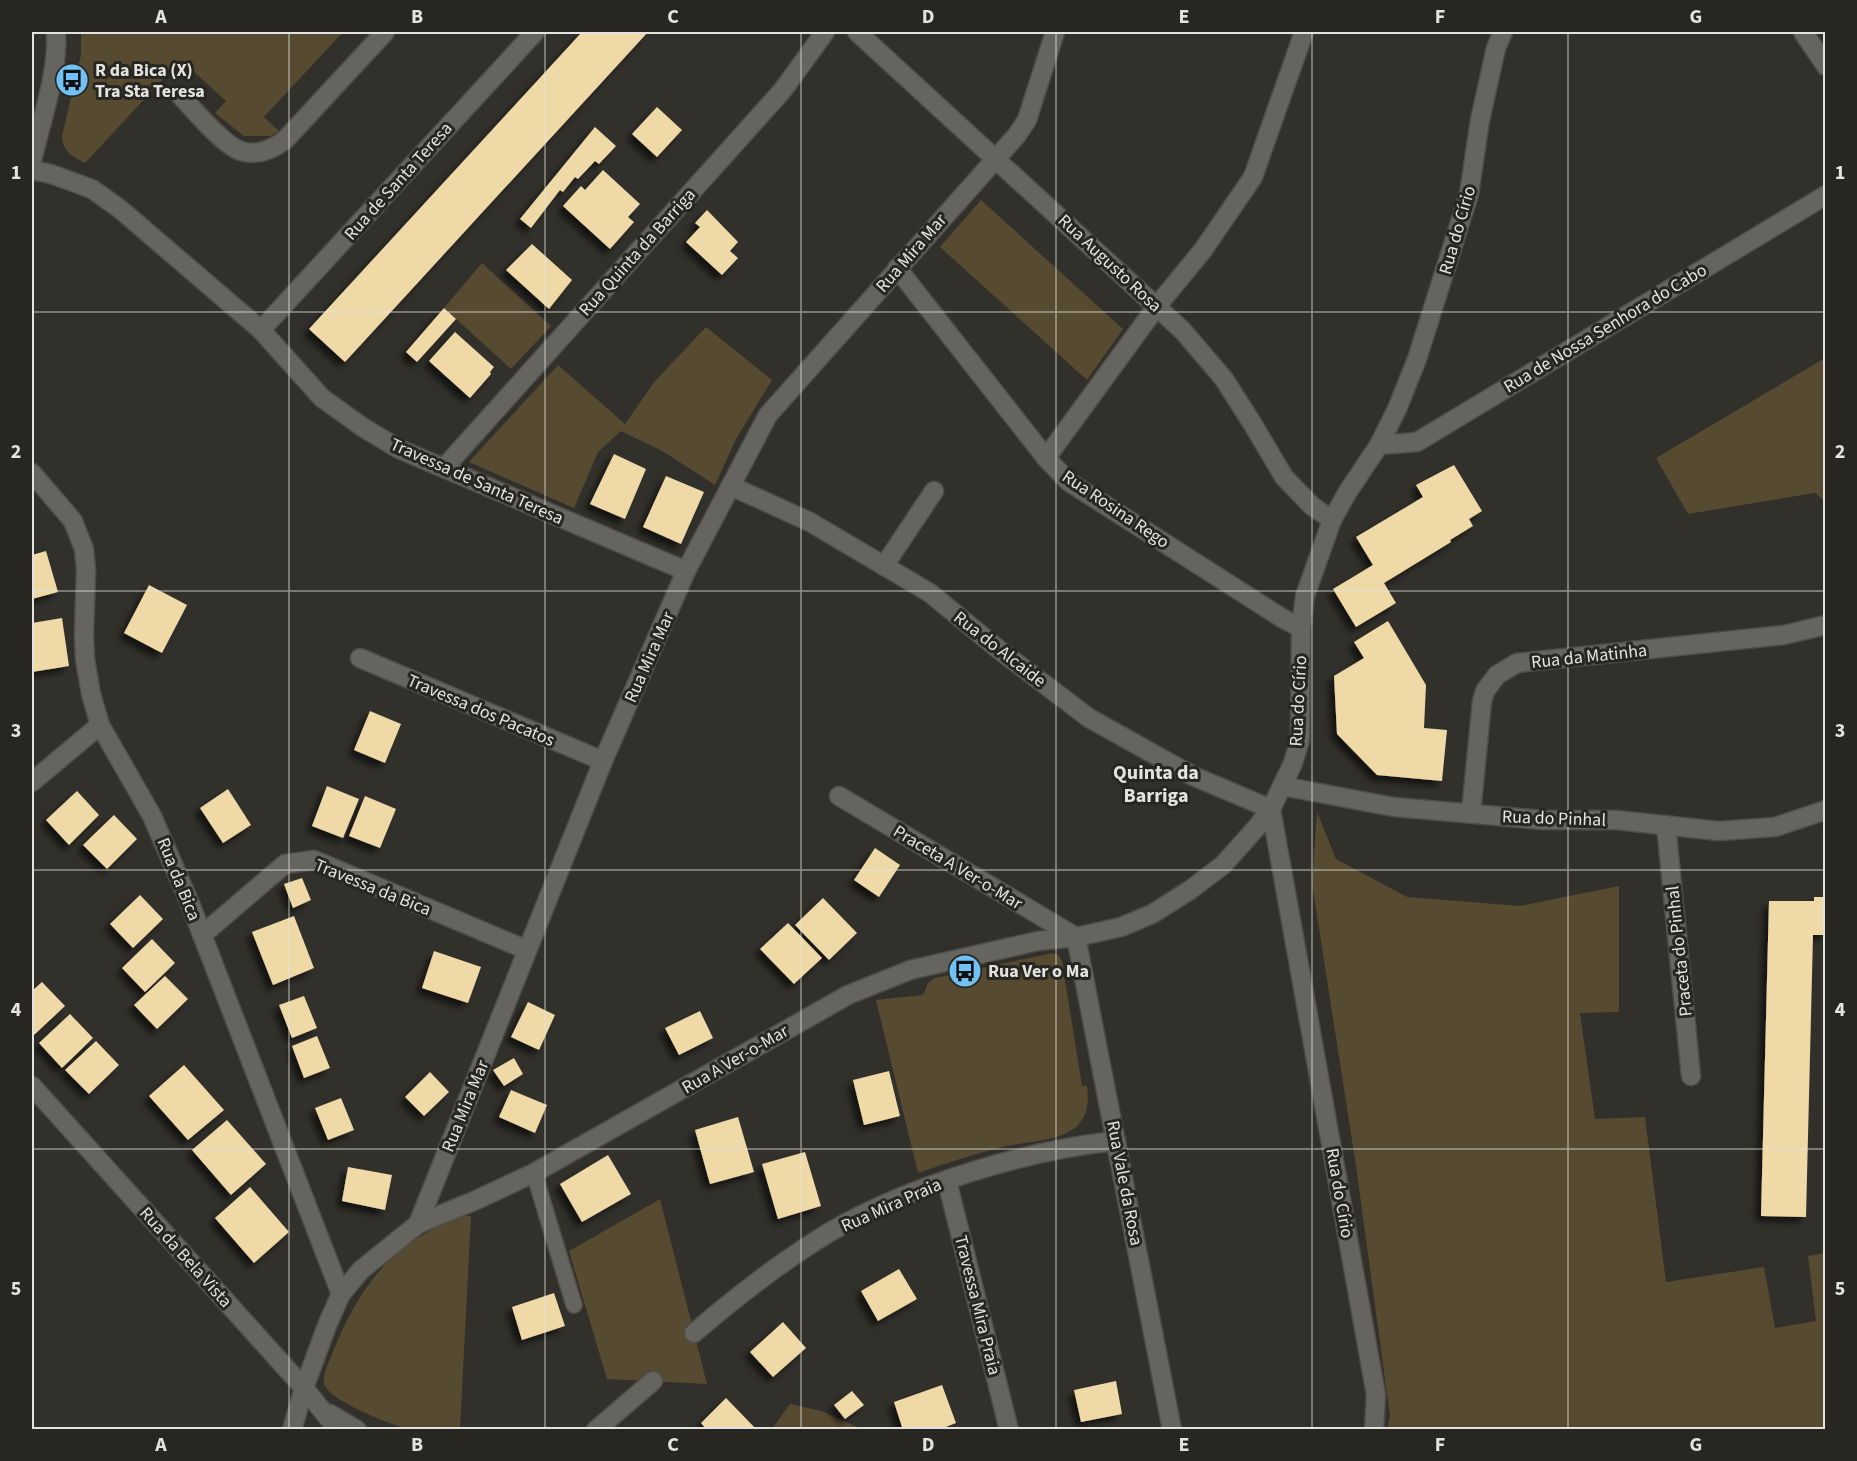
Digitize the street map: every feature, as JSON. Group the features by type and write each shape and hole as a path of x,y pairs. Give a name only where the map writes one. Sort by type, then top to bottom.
{"street":[{"path":"32,160 54,66 56,32"},
{"path":"181,96 229,145 242,152 262,152 274,148 285,140 385,32"},
{"name":"Rua de Santa Teresa","path":"261,330 535,32"},
{"name":"Rua Quinta da Barriga","path":"444,468 782,91 825,32"},
{"name":"Rua Augusto Rosa","path":"857,32 1157,306 1224,379 1284,477 1312,506 1332,520"},
{"name":"Rua Mira Mar","path":"418,1224 603,761 686,571 768,415 1017,135 1027,120 1055,32"},
{"path":"1046,458 1157,306 1203,250 1252,177 1304,32"},
{"name":"Rua do Círio","path":"1374,1430 1376,1395 1271,809 1293,763 1300,740 1301,628 1305,596 1332,520 1379,445 1397,409 1417,359 1469,194 1480,120 1496,48 1503,32"},
{"path":"1803,32 1826,66"},
{"name":"Travessa de Santa Teresa","path":"32,170 51,174 92,189 120,209 261,330 322,398 364,428 399,449 686,571"},
{"name":"Rua de Nossa Senhora do Cabo","path":"1379,445 1417,442 1826,195"},
{"name":"Rua Rosina Rego","path":"897,268 1046,458 1069,482 1281,618 1301,628"},
{"name":"Rua da Bica","path":"32,472 73,521 84,549 86,570 85,659 91,694 100,725 152,816 202,935 341,1294"},
{"name":"Rua do Alcaide","path":"731,486 810,522 930,593 998,649 1089,718 1193,776 1271,809"},
{"path":"884,566 934,491"},
{"name":"Rua da Matinha","path":"1471,813 1482,701 1490,682 1506,668 1517,663 1784,635 1826,625"},
{"name":"Travessa dos Pacatos","path":"360,658 603,761"},
{"path":"32,782 100,725"},
{"name":"Rua do Pinhal","path":"1282,786 1394,807 1543,820 1616,820 1719,831 1774,827 1826,810"},
{"name":"Praceta A Ver-o-Mar","path":"839,796 1076,937"},
{"name":"Rua A Ver-o-Mar","path":"292,1430 304,1388 341,1294 361,1270 418,1224 534,1173 848,995 910,970 1038,941 1076,937 1121,927 1152,914 1224,865 1271,809"},
{"name":"Praceta do Pinhal","path":"1666,825 1691,1077"},
{"name":"Travessa da Bica","path":"202,935 285,864 314,860 527,950"},
{"name":"Rua Vale da Rosa","path":"1076,937 1172,1430"},
{"name":"Rua da Bela Vista","path":"32,1086 322,1408 338,1430"},
{"name":"Rua Mira Praia","path":"694,1333 754,1284 832,1232 890,1202 947,1181 1032,1155 1116,1141"},
{"name":"Travessa Mira Praia","path":"947,1181 1009,1430"},
{"path":"596,1430 652,1381"},
{"path":"322,1408 357,1430"},
{"path":"584,1430 612,1414"}],"lane":[{"path":"534,1173 574,1305"}],"shaded area":[{"path":"81,32 343,32 264,117 279,131 270,136 244,136 215,113 226,101 181,60 85,163 66,150 62,136 81,55"},
{"path":"981,200 1123,329 1087,380 940,247"},
{"path":"482,263 551,326 511,369 444,308"},
{"path":"706,327 772,380 736,439 715,485 664,452 621,431 598,452 574,508 469,462 558,365 625,424 655,381"},
{"path":"1825,358 1825,501 1815,493 1688,514 1656,458"},
{"path":"1317,812 1336,859 1407,897 1520,906 1619,886 1619,1012 1580,1013 1595,1119 1645,1117 1666,1282 1764,1267 1775,1328 1816,1321 1808,1256 1825,1253 1825,1429 1387,1429 1390,1416 1356,1166 1312,883"},
{"path":"1053,953 1062,961 1082,1086 1087,1086 1088,1103 1083,1119 1075,1128 1060,1136 1011,1145 918,1173 876,1000 923,995 928,983 935,978"},
{"path":"660,1199 707,1384 607,1379 569,1251"},
{"path":"463,1216 471,1216 460,1429 409,1429 350,1406 330,1392 324,1381 325,1372 336,1345 360,1297 374,1277 412,1242 435,1228"},
{"path":"790,1404 821,1411 862,1429 772,1429"}],"building":[{"path":"582,32 648,32 345,362 309,329"},
{"path":"657,107 682,130 657,157 632,134"},
{"path":"595,127 616,146 599,164 595,161 578,179 575,177 563,192 560,190 531,228 520,219"},
{"path":"603,170 640,204 628,217 634,222 610,249 563,206 581,186 585,190"},
{"path":"707,210 738,242 730,251 738,258 722,275 686,242 700,227 695,223"},
{"path":"532,244 572,280 549,309 506,270"},
{"path":"444,308 456,319 417,362 406,352"},
{"path":"455,332 494,367 491,374 470,398 429,361"},
{"path":"614,454 646,469 625,519 590,504"},
{"path":"1454,465 1482,511 1469,519 1473,526 1384,583 1396,603 1356,627 1333,589 1373,565 1356,537 1423,497 1416,485"},
{"path":"666,476 704,492 681,544 643,527"},
{"path":"46,551 58,592 32,599 32,555"},
{"path":"149,585 187,605 162,653 124,633"},
{"path":"62,618 69,666 32,672 32,623"},
{"path":"1388,621 1426,685 1424,728 1447,730 1442,781 1377,775 1337,734 1334,676 1364,658 1354,642"},
{"path":"370,711 401,724 385,763 354,750"},
{"path":"327,786 359,799 343,838 312,826"},
{"path":"228,789 251,825 223,843 200,808"},
{"path":"77,791 99,815 69,845 46,820"},
{"path":"365,796 396,809 380,848 349,836"},
{"path":"114,815 137,839 107,869 83,845"},
{"path":"875,848 900,865 879,897 854,880"},
{"path":"302,878 311,900 293,908 284,884"},
{"path":"140,895 163,919 133,948 110,924"},
{"path":"1814,897 1826,897 1826,935 1813,935 1806,1217 1761,1216 1769,901 1814,901"},
{"path":"823,898 857,933 829,960 795,925"},
{"path":"294,916 314,968 273,985 252,932"},
{"path":"788,923 822,958 794,984 760,949"},
{"path":"152,939 175,963 145,992 122,968"},
{"path":"434,951 481,967 468,1003 422,988"},
{"path":"165,976 188,999 157,1029 134,1005"},
{"path":"42,982 65,1006 34,1035 32,1032 32,991"},
{"path":"304,996 317,1028 292,1038 279,1005"},
{"path":"528,1002 555,1015 539,1050 511,1037"},
{"path":"700,1011 713,1038 679,1055 665,1028"},
{"path":"70,1014 93,1038 62,1068 39,1043"},
{"path":"317,1036 330,1068 304,1078 292,1046"},
{"path":"96,1041 119,1065 89,1094 65,1070"},
{"path":"514,1058 523,1074 504,1086 493,1070"},
{"path":"184,1065 224,1110 188,1140 149,1096"},
{"path":"889,1071 900,1116 864,1125 853,1080"},
{"path":"430,1072 449,1092 424,1116 405,1097"},
{"path":"511,1090 547,1105 535,1133 499,1117"},
{"path":"341,1098 354,1130 328,1140 315,1108"},
{"path":"738,1117 754,1172 710,1184 695,1130"},
{"path":"227,1120 266,1164 231,1195 192,1150"},
{"path":"805,1152 821,1206 778,1219 762,1164"},
{"path":"608,1155 631,1194 582,1222 560,1184"},
{"path":"348,1167 392,1175 385,1210 342,1201"},
{"path":"250,1187 289,1232 254,1263 215,1218"},
{"path":"899,1269 917,1299 878,1321 861,1291"},
{"path":"554,1293 565,1326 522,1340 512,1307"},
{"path":"783,1322 806,1348 773,1377 750,1352"},
{"path":"1116,1381 1122,1414 1081,1422 1074,1390"},
{"path":"942,1385 956,1423 938,1430 903,1430 894,1402"},
{"path":"852,1391 864,1405 845,1419 834,1405"},
{"path":"726,1398 757,1430 707,1430 701,1423"}],"place":[{"name":"R da Bica (X) Tra Sta Teresa","path":"72,80"},
{"name":"Rua Ver o Ma","path":"965,971"}],"district":[{"name":"Quinta da Barriga","path":"1156,784"}]}
